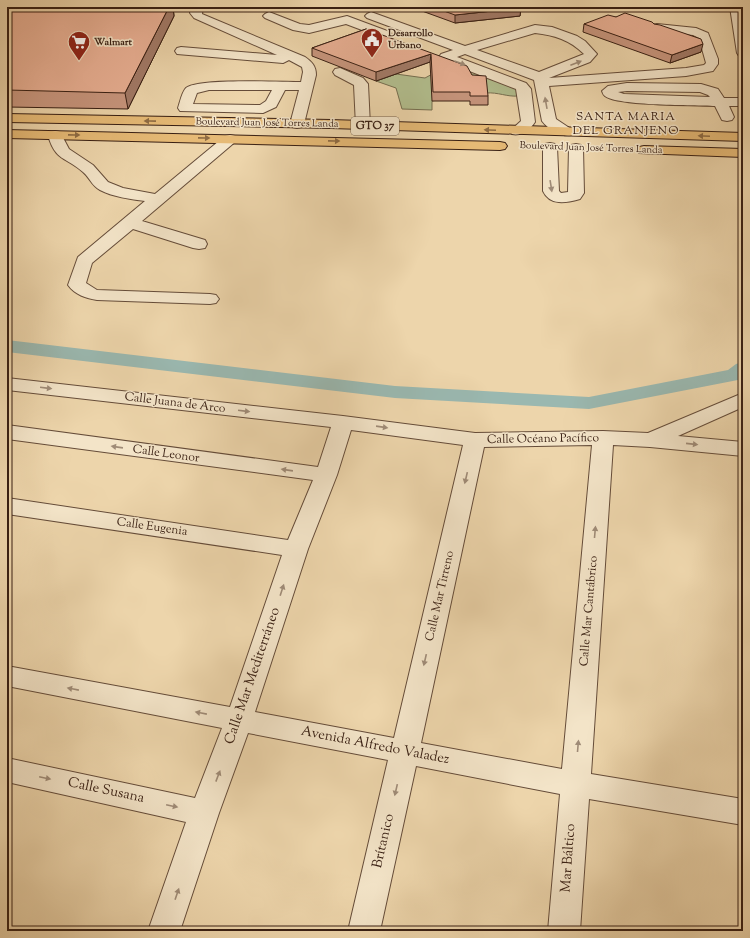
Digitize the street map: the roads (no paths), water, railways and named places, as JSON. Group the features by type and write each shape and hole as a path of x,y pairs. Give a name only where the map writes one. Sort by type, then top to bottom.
{"main road":[{"name":"Boulevard Juan José Torres Landa","path":"7,118 183,115 297,124 743,137"},
{"name":"Boulevard Juan José Torres Landa","path":"7,134 230,138 510,146"},
{"name":"Boulevard Juan José Torres Landa","path":"534,146 550,152"},
{"name":"Boulevard Juan José Torres Landa","path":"628,149 743,153"}],"street":[{"path":"197,7 196,12 198,16 300,60 307,65 310,70 297,124"},
{"path":"709,50 735,51 736,7"},
{"path":"330,36 360,25 371,16 382,10"},
{"path":"268,16 297,27 309,29 343,20 351,21 395,38"},
{"path":"371,16 541,79 700,71 708,68 712,64 712,59 704,36 696,32 657,28"},
{"path":"445,57 535,29 552,32 573,39 581,44 591,54 584,59 541,79"},
{"path":"440,41 452,36 450,32"},
{"path":"181,51 300,60"},
{"path":"431,52 521,86 524,89 528,122 517,131"},
{"path":"340,72 362,84 363,126"},
{"path":"541,79 549,121 566,132"},
{"path":"281,86 271,104 263,109 183,115 191,91 201,87 281,86 306,86"},
{"path":"726,117 720,102 714,92 701,88 627,87 612,89 609,91 614,96 623,98 720,102 743,102"},
{"path":"55,135 57,146 63,153 89,169 96,180 103,185 114,190 156,199"},
{"path":"210,299 97,295 88,293 77,286 84,261 230,138"},
{"path":"581,151 576,193 574,196 559,198 553,195 551,191 550,152 581,151"},
{"path":"129,222 199,244"},
{"name":"Calle Juana de Arco","path":"7,384 343,422"},
{"path":"650,440 743,399"},
{"name":"Calle Océano Pacífico","path":"343,422 475,440 603,438 650,440 743,449"},
{"name":"Calle Mar Mediterráneo","path":"164,931 204,813 239,720 296,548 326,475 343,422"},
{"name":"Calle Leonor","path":"7,432 326,475"},
{"name":"Calle Mar Cantábrico","path":"575,784 603,438"},
{"name":"Calle Mar Tirreno","path":"404,752 475,440"},
{"name":"Calle Eugenia","path":"7,506 296,548"},
{"name":"Avenida Alfredo Valadez","path":"7,676 575,784 743,812"},
{"name":"Brítanico","path":"364,931 404,752"},
{"name":"Calle Susana","path":"7,770 204,813"},
{"name":"Mar Báltico","path":"564,931 575,784"}],"waterway":[{"path":"7,346 395,392 589,403 735,375 743,368"}],"place":[{"name":"Desarrollo Urbano","path":"372,58"},
{"name":"Walmart","path":"79,62"}],"district":[{"name":"SANTA MARIA DEL GRANJENO","path":"626,124"}]}
